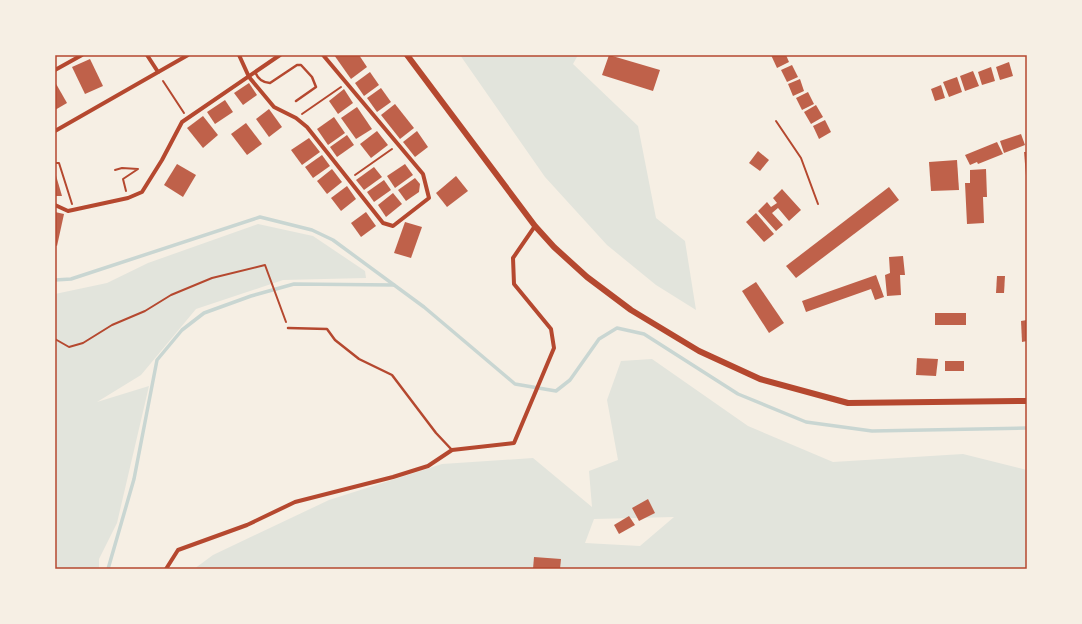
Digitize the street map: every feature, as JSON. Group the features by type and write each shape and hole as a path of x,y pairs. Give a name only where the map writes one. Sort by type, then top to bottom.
{"main road":[{"path":"407,55 535,226 554,247 586,277 630,310 699,351 760,379 848,403 1027,401"}],"street":[{"path":"69,55 72,60"},
{"path":"55,70 82,55"},
{"path":"147,55 158,72"},
{"path":"55,131 188,55"},
{"path":"239,55 249,77 274,107 296,118 307,127 383,223 393,226 429,198 423,174 324,55"},
{"path":"55,205 68,211 128,198 142,192 162,160 182,122 280,55"},
{"path":"166,569 178,550 247,525 294,502 428,466 452,450 514,443 554,348 550,329 514,284 513,258 535,226"}],"lane":[{"path":"255,72 258,78 265,83 270,84 297,65 301,65 312,77 316,87 296,101"},
{"path":"288,328 326,329 335,340 359,359 392,375 436,433 452,450"}],"path":[{"path":"163,81 187,118"},
{"path":"296,118 347,83"},
{"path":"776,121 801,158 818,204"},
{"path":"349,180 398,144"},
{"path":"55,163 59,163 74,210"},
{"path":"115,170 122,168 138,169 123,179 128,198"},
{"path":"55,339 69,346 83,343 112,325 145,311 171,295 212,278 264,265 288,328"}],"shaded area":[{"path":"460,55 578,55 573,64 638,126 656,218 685,241 696,310 656,285 607,245 545,177"},
{"path":"258,224 313,236 365,271 366,278 283,280 196,309 141,375 97,402 149,386 117,523 99,559 99,569 55,569 55,294 107,283 148,263"},
{"path":"652,359 748,426 833,462 963,454 1027,470 1027,569 194,569 213,555 329,500 442,464 533,458 592,507 589,471 618,460 607,400 621,361","holes":["674,517 640,546 585,543 594,519"]}],"building":[{"path":"334,55 359,55 367,67 351,79"},
{"path":"609,55 660,70 653,91 602,75"},
{"path":"771,55 786,55 789,62 777,68"},
{"path":"90,59 103,86 85,94 72,67"},
{"path":"1009,62 1013,76 1000,80 996,67"},
{"path":"792,65 798,77 787,82 781,70"},
{"path":"991,67 995,81 982,85 978,72"},
{"path":"973,71 979,86 965,91 960,76"},
{"path":"370,72 379,85 364,96 355,83"},
{"path":"957,77 962,92 949,97 943,82"},
{"path":"800,79 804,91 793,96 788,84"},
{"path":"55,82 67,103 55,110"},
{"path":"249,83 257,95 243,105 234,93"},
{"path":"941,85 945,98 935,101 931,89"},
{"path":"381,88 391,102 377,112 367,98"},
{"path":"344,89 353,103 338,114 329,101"},
{"path":"808,92 814,104 802,110 796,98"},
{"path":"225,100 233,112 215,124 207,112"},
{"path":"395,104 414,128 400,139 381,115"},
{"path":"816,105 823,117 811,124 804,112"},
{"path":"357,107 372,129 356,139 341,118"},
{"path":"269,109 282,127 269,137 256,119"},
{"path":"203,116 218,135 203,148 187,128"},
{"path":"334,117 345,133 328,145 317,129"},
{"path":"825,120 831,132 819,139 813,126"},
{"path":"246,123 262,144 247,155 231,134"},
{"path":"377,131 388,145 371,158 360,144"},
{"path":"417,131 428,147 415,157 403,142"},
{"path":"1021,134 1025,145 1004,153 1000,141"},
{"path":"347,135 354,145 337,157 330,147"},
{"path":"309,138 320,152 302,165 291,150"},
{"path":"997,142 1003,154 978,164 977,162 970,165 965,155"},
{"path":"758,151 769,160 760,171 749,163"},
{"path":"1024,152 1027,152 1027,176 1026,176"},
{"path":"322,155 330,166 313,178 305,167"},
{"path":"957,160 959,190 931,191 929,162"},
{"path":"177,164 196,175 183,197 164,185"},
{"path":"405,164 413,175 395,188 387,176"},
{"path":"374,167 382,177 364,190 356,180"},
{"path":"332,169 342,182 327,194 317,181"},
{"path":"986,169 987,197 983,197 984,223 967,224 965,183 970,183 970,170"},
{"path":"55,172 62,196 55,196"},
{"path":"456,176 468,191 447,207 436,193"},
{"path":"415,178 420,184 419,192 406,201 398,190"},
{"path":"384,180 391,190 374,202 367,192"},
{"path":"347,186 356,199 341,211 331,198"},
{"path":"889,187 899,200 796,278 786,266"},
{"path":"782,189 801,210 789,221 778,208 772,213 783,225 776,231 758,211 767,202 771,207 777,203 773,198"},
{"path":"393,193 402,204 386,217 378,205"},
{"path":"55,212 64,214 57,246 55,245"},
{"path":"366,212 376,226 361,237 351,223"},
{"path":"756,213 774,234 764,242 746,222"},
{"path":"405,222 422,227 411,258 394,253"},
{"path":"903,256 905,275 900,275 901,295 887,296 885,275 890,273 889,257"},
{"path":"876,275 884,297 875,300 871,289 806,312 802,301"},
{"path":"997,276 1005,276 1004,293 996,293"},
{"path":"756,282 784,323 769,333 742,291"},
{"path":"935,313 966,313 966,325 935,325"},
{"path":"1027,320 1027,341 1022,342 1021,321"},
{"path":"917,358 938,359 936,376 916,375"},
{"path":"945,361 964,361 964,371 945,371"},
{"path":"648,499 655,513 639,521 632,508"},
{"path":"629,516 635,525 619,534 614,525"},
{"path":"534,557 561,559 560,569 533,569"}],"waterway":[{"path":"55,280 71,279 260,217 312,230 333,240 424,307 515,384 556,391 570,380 599,339 617,328 644,334 738,394 806,422 872,431 1027,428"},
{"path":"108,569 134,479 157,360 182,330 204,313 251,296 294,284 394,285"}]}
